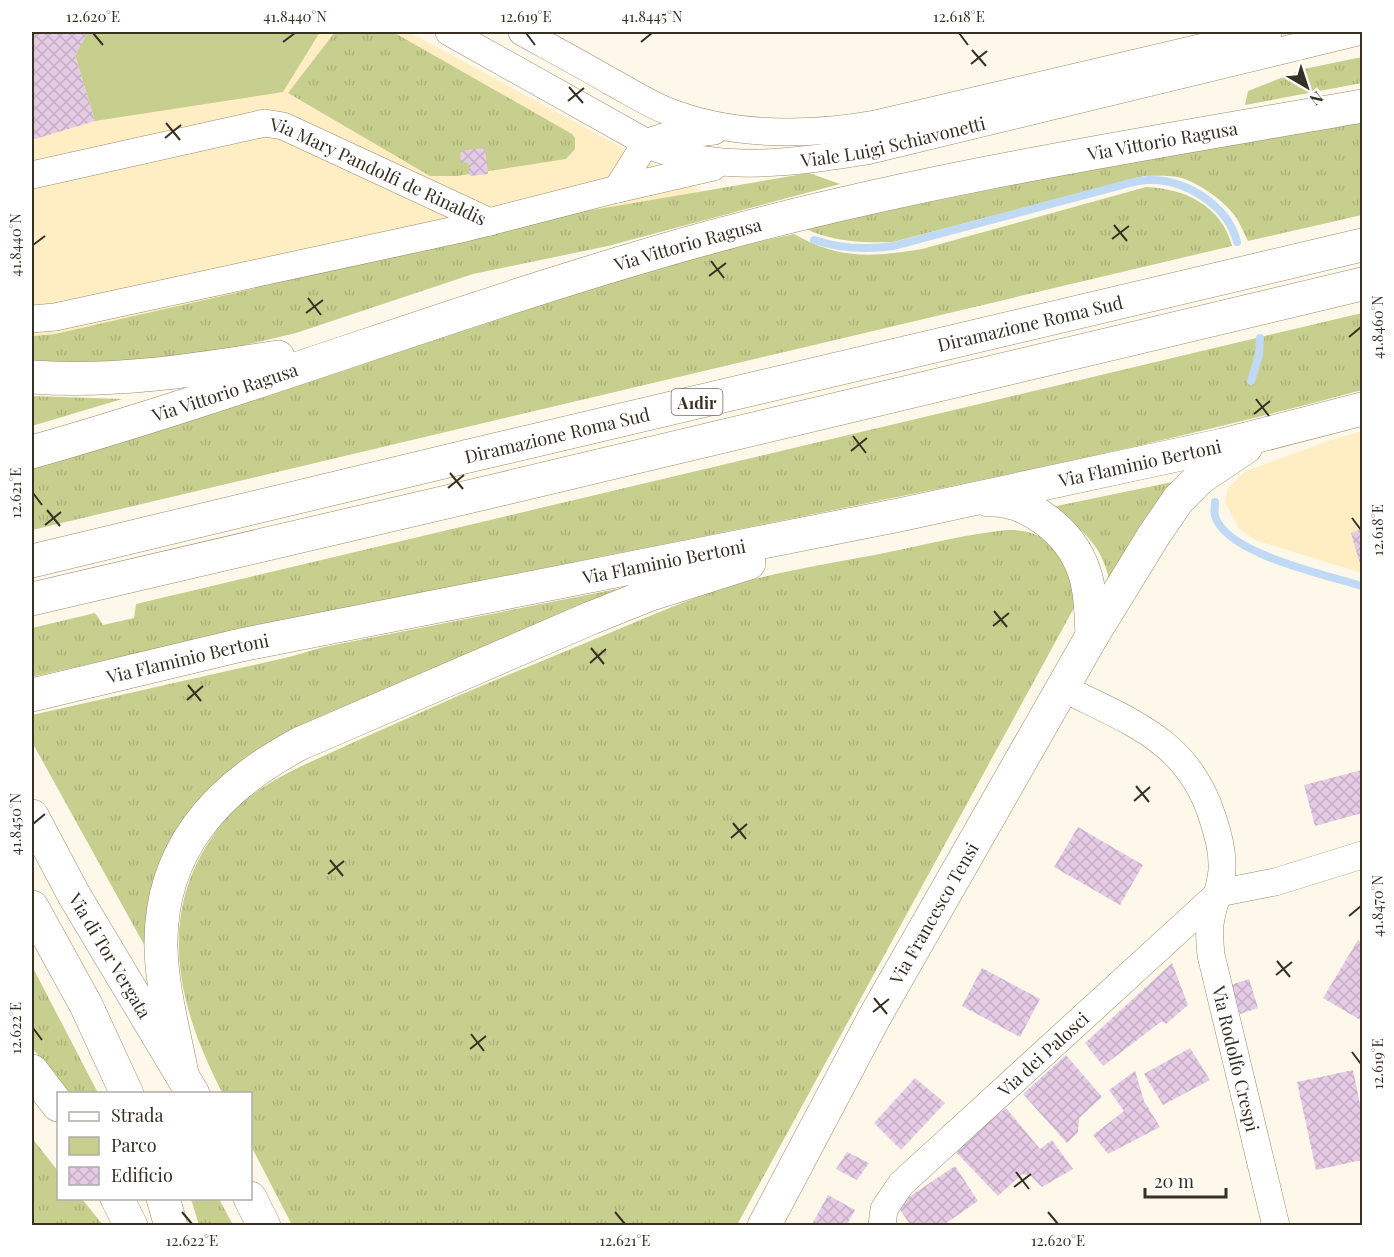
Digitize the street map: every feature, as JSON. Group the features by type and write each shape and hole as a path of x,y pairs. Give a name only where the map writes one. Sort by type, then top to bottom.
{"main road":[{"name":"Via Vittorio Ragusa","path":"32,452 518,294 767,221 935,183 1362,106"},
{"name":"Diramazione Roma Sud","path":"32,561 1362,245"},
{"name":"A1dir","path":"32,599 1362,284"},
{"path":"32,377 87,379 162,374 375,342"},
{"path":"1298,426 1362,409"},
{"name":"Via Flaminio Bertoni","path":"32,695 241,645 899,515 1223,445 1298,426"},
{"name":"Via Francesco Tensi","path":"764,1226 874,1018 1061,687 1154,535 1190,487 1224,461 1255,442 1298,426"},
{"path":"965,500 995,499 1013,503 1038,515 1059,532 1074,551 1083,570 1090,601 1092,636"},
{"path":"188,1084 162,963 162,923 166,894 176,862 189,838 219,802 249,776 299,744 591,618 651,594 899,515"},
{"name":"Via di Tor Vergata","path":"32,816 74,895 188,1084"},
{"path":"32,908 86,1005 126,1092"},
{"path":"32,1071 57,1104"},
{"path":"118,1200 131,1226"},
{"path":"164,1200 171,1226"},
{"path":"251,1200 264,1226"}],"street":[{"name":"Viale Luigi Schiavonetti","path":"449,32 646,143 677,155 708,162 731,163 773,163 867,151 1358,32"},
{"name":"Viale Luigi Schiavonetti","path":"522,32 652,105 695,121 736,129 807,132 876,124 1176,42 1268,32"},
{"name":"Via Mary Pandolfi de Rinaldis","path":"32,175 265,123 283,126 490,222 617,189 731,163"},
{"path":"617,189 646,143 663,137 736,129"},
{"path":"32,319 55,317 490,222"},
{"name":"Via Rodolfo Crespi","path":"1061,687 1156,738 1174,751 1198,782 1209,807 1219,840 1222,870 1219,894 1210,920 1211,955 1276,1226"},
{"path":"1219,894 1275,882 1362,855"},
{"name":"Via dei Palosci","path":"882,1226 884,1209 901,1184 1219,894"}],"shaded area":[{"path":"32,32 409,32 702,191 55,334 32,336"},
{"path":"1362,431 1362,573 1255,540 1239,528 1225,502 1228,488 1246,471"}],"green space":[{"path":"88,32 320,32 283,92 95,121 75,55"},
{"path":"335,32 393,32 572,134 575,138 575,149 566,159 457,176 430,176 288,93"},
{"path":"1362,57 1362,83 1245,105 1248,91 1304,69"},
{"path":"1362,122 1362,215 1248,241 1235,216 1204,188 1182,178 1163,176 1144,176 893,242 847,241 804,228 1076,172"},
{"path":"809,173 840,184 608,246 473,274 296,333 216,352 32,369 32,336 55,334 569,214"},
{"path":"1146,187 1174,191 1200,202 1220,220 1232,246 32,530 32,468 203,416 638,274 794,234 826,248 856,254 887,254 922,249"},
{"path":"1362,313 1362,390 1196,432 1030,470 362,605 32,677 32,628 95,613 103,625 134,618 136,604"},
{"path":"32,396 122,399 32,426"},
{"path":"1187,479 1111,589 1103,561 1090,540 1072,523 1047,508"},
{"path":"1017,530 1034,534 1047,541 1069,557 1075,606 737,1225 292,1225 252,1148 252,1092 222,1092 194,1028 185,995 180,962 179,928 185,895 197,862 228,817 253,794 281,776 312,761 476,688 694,598 788,571 963,537"},
{"path":"627,587 293,737 166,848 156,877 147,950 32,742 32,715 289,657 324,647"},
{"path":"32,966 97,1092 69,1092 32,1048"},
{"path":"32,1138 57,1170 57,1200 83,1200 103,1225 32,1225"},
{"path":"191,1200 220,1200 233,1225 199,1225"}],"building":[{"path":"32,32 88,32 75,55 95,121 32,140"},
{"path":"485,148 488,174 470,176 468,162 461,163 460,151"},
{"path":"1362,529 1362,571 1351,533"},
{"path":"1362,770 1362,813 1315,826 1304,785"},
{"path":"1078,827 1143,865 1120,905 1054,867"},
{"path":"1358,940 1362,943 1362,1021 1323,998"},
{"path":"1172,963 1188,1005 1166,1024 1162,1021 1103,1066 1085,1043"},
{"path":"982,968 1040,999 1020,1037 962,1006"},
{"path":"1249,979 1258,1008 1240,1014 1231,985"},
{"path":"1190,1048 1210,1080 1163,1105 1144,1074"},
{"path":"1066,1055 1102,1097 1079,1118 1078,1132 1067,1143 1023,1094"},
{"path":"1353,1070 1362,1114 1362,1160 1316,1170 1297,1082"},
{"path":"1135,1071 1144,1101 1160,1127 1108,1154 1093,1135 1124,1111 1109,1090"},
{"path":"915,1078 945,1103 901,1150 874,1123"},
{"path":"1006,1108 1040,1149 1052,1140 1073,1169 1042,1187 1031,1176 1022,1174 998,1196 954,1150"},
{"path":"847,1152 869,1163 857,1180 836,1169"},
{"path":"955,1166 978,1201 942,1226 911,1226 897,1205"},
{"path":"828,1195 855,1210 846,1226 811,1226"}],"waterway":[{"path":"814,240 854,248 894,246 1147,180 1175,184 1202,196 1224,216 1237,242"},
{"path":"1251,381 1259,355 1260,338"},
{"path":"1215,502 1215,516 1223,529 1257,552 1303,569 1362,586"}]}
